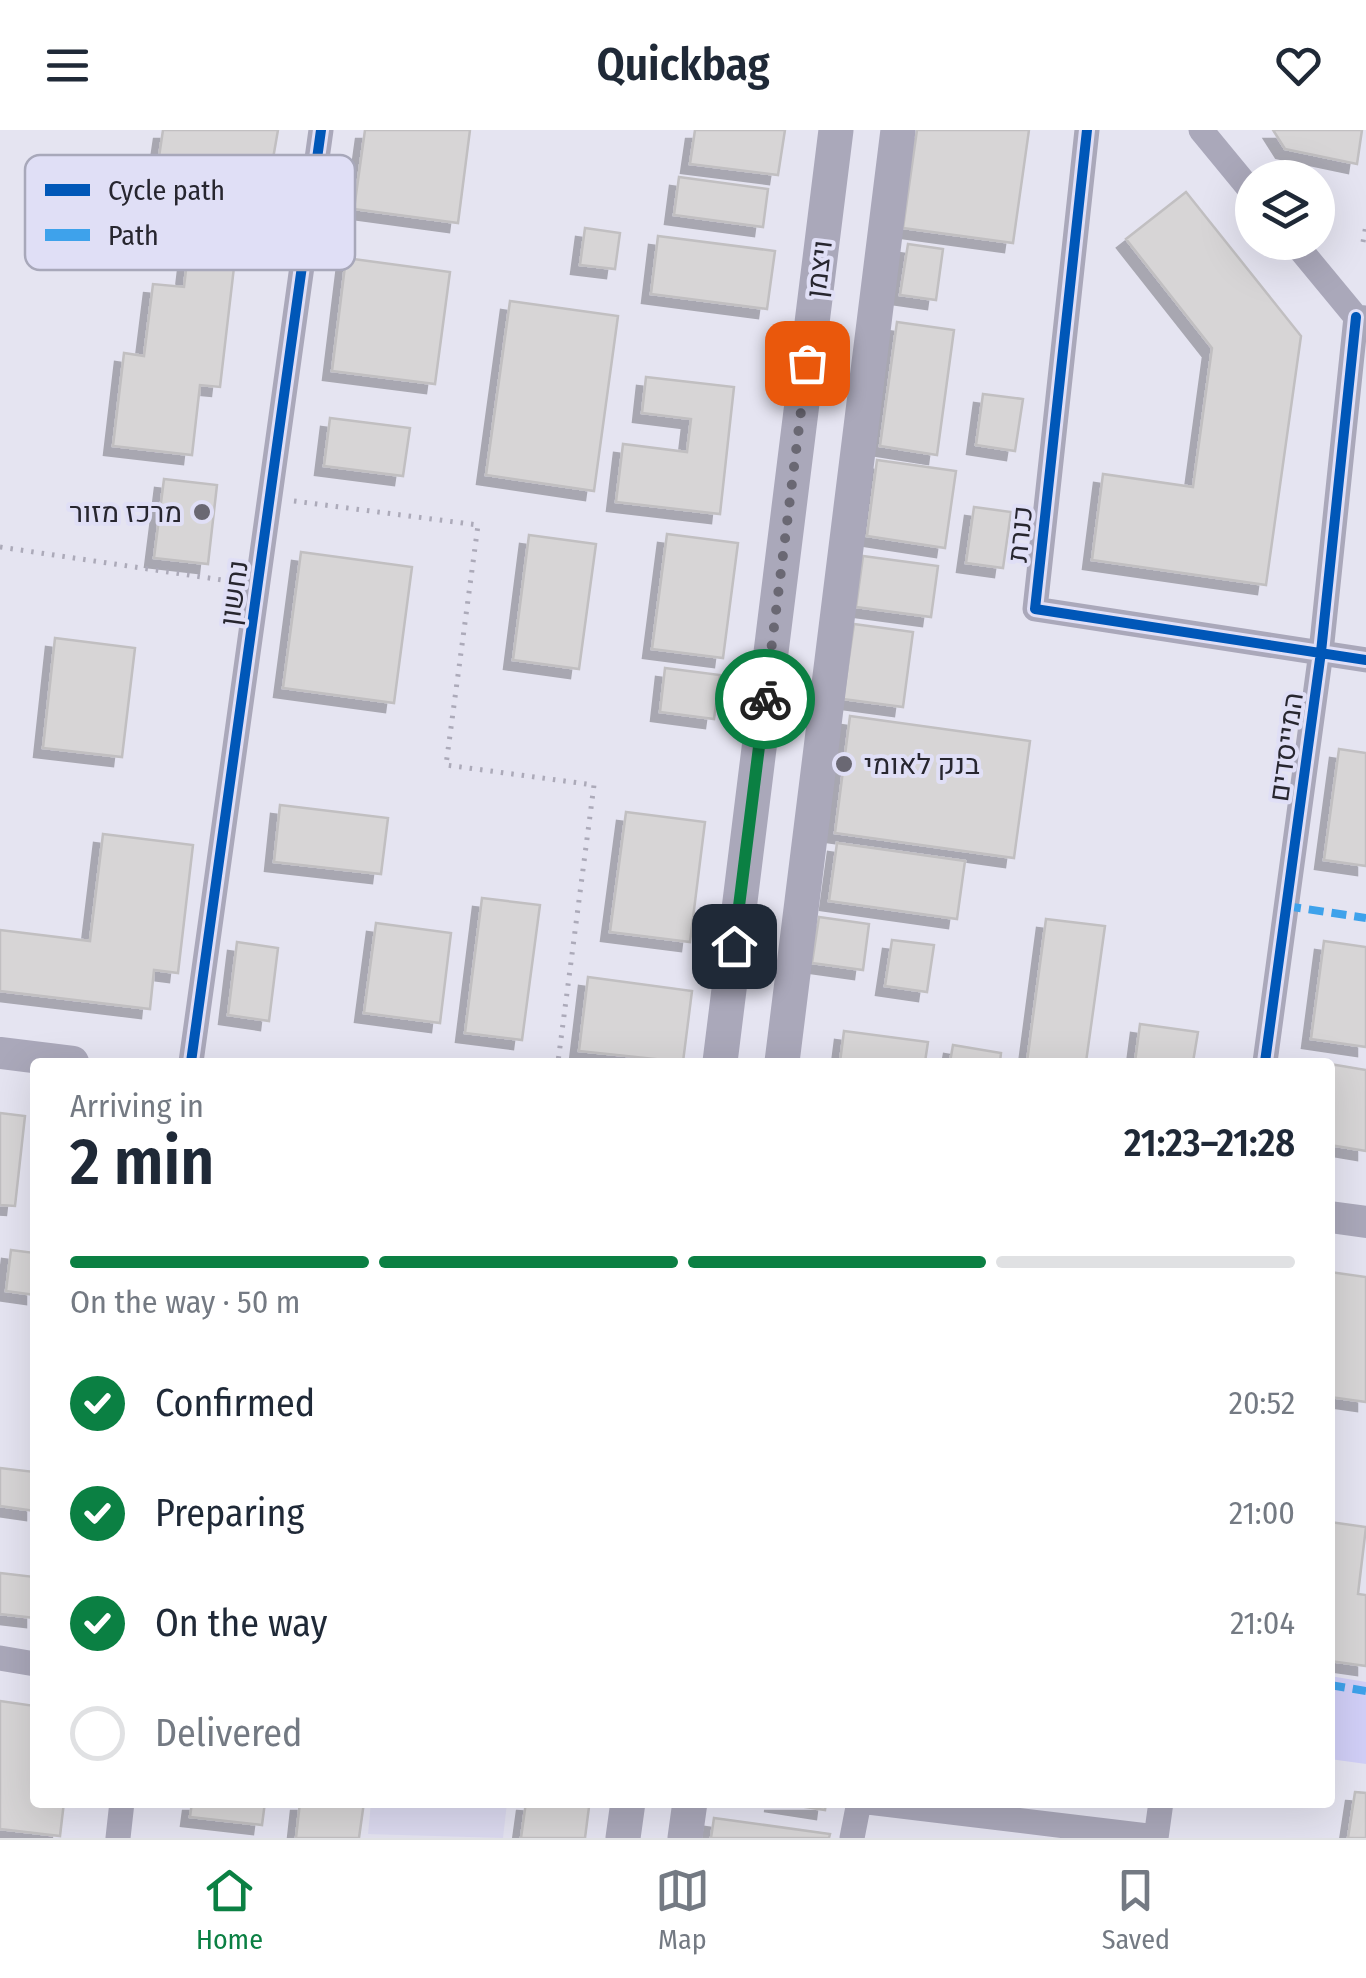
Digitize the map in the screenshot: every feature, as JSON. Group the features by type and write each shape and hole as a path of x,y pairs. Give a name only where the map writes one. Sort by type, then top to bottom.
{"main road":[{"name":"ויצמן","path":"720,1058 836,130"},
{"path":"782,1058 898,130"},
{"path":"623,1838 627,1808"},
{"path":"685,1838 689,1808"}],"street":[{"name":"נחשון","path":"318,155 321,130"},
{"name":"כנרת","path":"1087,130 1034,609 1366,660"},
{"path":"1201,130 1235,171"},
{"path":"1310,260 1361,318"},
{"name":"נחשון","path":"193,1058 302,270"},
{"name":"המייסדים","path":"1266,1058 1322,652 1361,318"},
{"path":"0,1054 36,1058"},
{"path":"1335,1218 1366,1222"},
{"path":"0,1658 30,1663"},
{"path":"118,1838 121,1808"},
{"path":"852,1838 858,1808"},
{"path":"917,1808 1156,1837 1160,1808"}],"path":[{"path":"1363,242 1366,225"},
{"path":"270,497 478,525 446,766 594,785 559,1058"},
{"path":"0,547 258,585"}],"shaded area":[{"path":"1335,1677 1366,1682 1366,1764 1335,1760"},
{"path":"371,1808 506,1808 503,1838 368,1834"}],"building":[{"path":"163,130 278,130 274,155 159,155"},
{"path":"365,130 470,130 458,223 355,209"},
{"path":"695,130 785,130 778,175 690,164"},
{"path":"917,130 1029,130 1013,243 903,228"},
{"path":"1273,130 1362,130 1357,164 1285,149"},
{"path":"679,177 768,189 763,227 674,215"},
{"path":"1186,192 1235,253 1235,260 1240,260 1301,336 1266,585 1092,560 1103,474 1193,487 1212,348 1126,239"},
{"path":"585,228 620,233 615,269 580,265"},
{"path":"658,236 775,251 767,309 651,294"},
{"path":"908,244 943,249 936,300 900,295"},
{"path":"355,259 450,272 435,384 332,371 345,270 355,270"},
{"path":"186,270 234,270 220,387 200,385 192,455 113,446 124,353 144,356 153,284 184,287"},
{"path":"510,301 618,316 594,491 486,475"},
{"path":"897,322 954,330 937,455 880,446"},
{"path":"646,377 734,387 720,514 616,502 623,444 687,452 691,419 642,413"},
{"path":"983,394 1023,399 1015,451 976,445"},
{"path":"330,418 410,428 403,476 324,466"},
{"path":"877,460 956,471 945,548 867,536"},
{"path":"164,479 217,485 208,564 154,558"},
{"path":"974,507 1011,512 1003,568 966,563"},
{"path":"667,534 738,543 723,658 652,649"},
{"path":"529,535 596,544 579,669 513,660"},
{"path":"301,552 412,567 394,703 283,688"},
{"path":"863,556 938,566 931,617 856,607"},
{"path":"854,624 913,632 903,707 843,699"},
{"path":"55,638 135,648 122,757 43,748"},
{"path":"665,668 720,675 714,719 660,712"},
{"path":"850,716 1030,741 1014,858 835,833"},
{"path":"1339,749 1366,753 1366,866 1324,860"},
{"path":"280,805 388,818 381,874 274,862"},
{"path":"626,812 705,822 690,942 610,932"},
{"path":"103,834 193,845 178,973 154,970 150,1009 0,991 0,930 90,941"},
{"path":"837,843 965,861 957,919 829,901"},
{"path":"482,898 540,905 522,1040 465,1033"},
{"path":"819,917 869,924 863,970 812,963"},
{"path":"1046,919 1105,926 1087,1058 1028,1058"},
{"path":"376,923 451,933 440,1023 364,1013"},
{"path":"892,940 934,945 927,992 885,986"},
{"path":"1324,941 1366,947 1366,1047 1311,1039"},
{"path":"237,942 278,948 269,1021 228,1015"},
{"path":"588,977 692,991 684,1058 579,1051"},
{"path":"1140,1024 1198,1032 1194,1058 1136,1058"},
{"path":"844,1031 928,1042 926,1058 841,1058"},
{"path":"953,1045 1001,1053 1000,1058 951,1058"},
{"path":"1335,1065 1366,1070 1366,1151 1335,1146"},
{"path":"0,1113 25,1116 15,1206 0,1205"},
{"path":"11,1250 30,1252 30,1294 6,1291"},
{"path":"1335,1273 1366,1277 1366,1402 1335,1398"},
{"path":"0,1468 30,1471 30,1510 0,1506"},
{"path":"1335,1523 1366,1527 1358,1594 1366,1595 1366,1666 1335,1662"},
{"path":"0,1573 30,1576 30,1617 0,1614"},
{"path":"0,1701 30,1705 30,1808 63,1808 60,1836 0,1829"},
{"path":"1355,1792 1366,1793 1366,1838 1348,1838"},
{"path":"191,1808 264,1808 262,1825 190,1817"},
{"path":"299,1808 363,1808 359,1838 296,1838"},
{"path":"525,1808 589,1808 585,1838 521,1838"},
{"path":"714,1818 830,1834 829,1838 711,1838"}],"marked path":[{"path":"1286,906 1366,918"},
{"path":"1335,1686 1366,1691"}],"cycle path":[{"path":"318,155 321,130"},
{"path":"1087,130 1035,609 1366,660"},
{"path":"192,1058 301,270"},
{"path":"1266,1058 1321,652 1356,317"}],"way so far":[{"path":"765,699 807,363"}],"place":[{"name":"מרכז מזור","path":"202,512"},
{"name":"בנק לאומי","path":"844,764"}],"route":[{"path":"734,946 765,699"}]}
